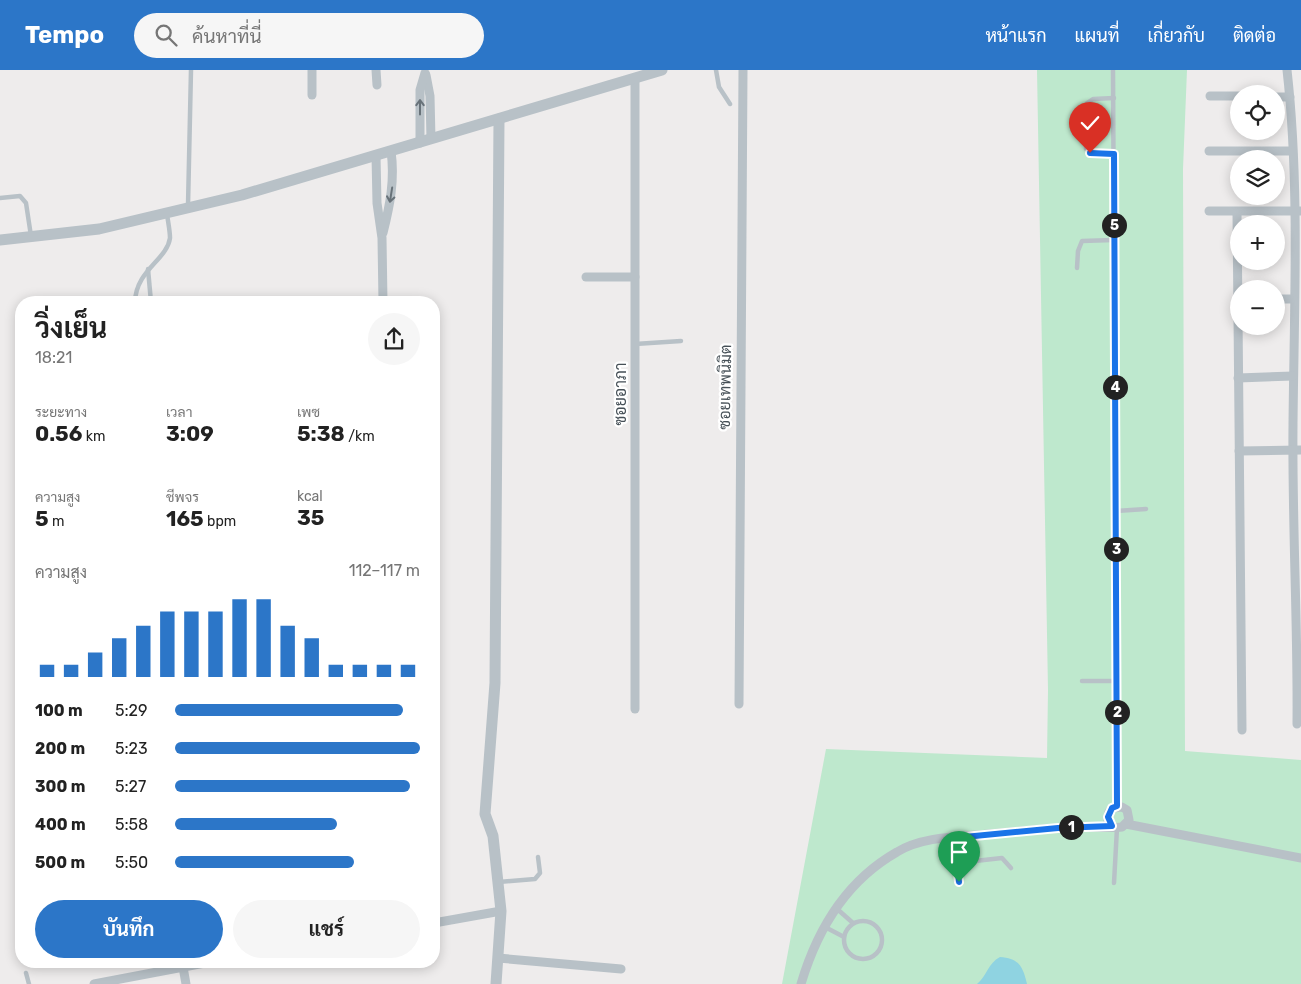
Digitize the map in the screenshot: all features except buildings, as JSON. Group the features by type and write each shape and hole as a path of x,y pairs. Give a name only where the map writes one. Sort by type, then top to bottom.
{"street":[{"path":"312,70 312,95"},
{"path":"376,70 377,85"},
{"path":"0,240 99,229 167,214 376,156 634,79 648,72 662,70"},
{"name":"ซอยเทพนิมิต","path":"739,704 743,70"},
{"path":"1287,70 1296,137 1292,151 1297,211 1298,262 1293,299 1297,322 1293,376 1297,393 1299,620 1297,724"},
{"path":"425,71 420,90 426,141"},
{"name":"ซอยอาภา","path":"634,79 635,709"},
{"path":"1210,96 1230,96"},
{"path":"1285,97 1290,97"},
{"path":"496,984 501,910 493,836 485,814 495,683 499,119"},
{"path":"382,238 392,192 394,172 391,151"},
{"path":"1209,151 1292,151"},
{"path":"376,156 377,203 382,238 383,296"},
{"path":"1210,211 1237,213 1297,211"},
{"path":"1237,213 1238,280"},
{"path":"586,277 635,277"},
{"path":"1285,299 1293,299"},
{"path":"1238,335 1242,730"},
{"path":"1238,378 1293,376"},
{"path":"1239,451 1297,450"},
{"path":"1114,827 1108,817 1112,808 1117,806 1122,807 1129,815 1126,824"},
{"path":"801,984 817,938 836,908 868,873 897,852 917,844 954,838 1058,828 1114,827 1126,824 1301,858"},
{"path":"440,922 501,910"},
{"path":"498,958 621,969"},
{"path":"94,984 178,968"},
{"path":"183,968 186,984"}],"lane":[{"path":"188,208 191,70"},
{"path":"716,70 719,86 730,104"},
{"path":"1113,70 1117,806"},
{"path":"1114,98 1093,99 1087,104 1086,149 1090,153 1114,154"},
{"path":"0,198 20,196 24,199 32,236"},
{"path":"136,296 148,268 165,250 170,238 167,214"},
{"path":"1077,268 1078,251 1082,241 1113,240"},
{"path":"148,268 150,296"},
{"path":"635,344 681,341"},
{"path":"1116,511 1146,509"},
{"path":"1082,681 1117,681"},
{"path":"1114,827 1114,883"},
{"path":"954,838 959,882"},
{"path":"499,882 536,879 540,872 538,857"},
{"path":"957,863 1002,858 1011,868"},
{"path":"836,908 853,923"},
{"path":"861,920 870,922 877,927 881,934 882,943 879,951 872,957 856,958 849,953 844,945 844,937 853,923 861,920"},
{"path":"824,927 844,937"},
{"path":"26,973 29,984"}],"green space":[{"path":"1037,70 1187,70 1183,169 1185,751 1301,760 1301,984 782,984 826,749 1047,758 1048,690"}],"water":[{"path":"1000,957 1012,959 1019,964 1027,984 977,984"}],"route":[{"path":"959,882 954,838 1058,828 1112,826 1108,822 1109,812 1117,806 1114,154 1090,153"}]}
